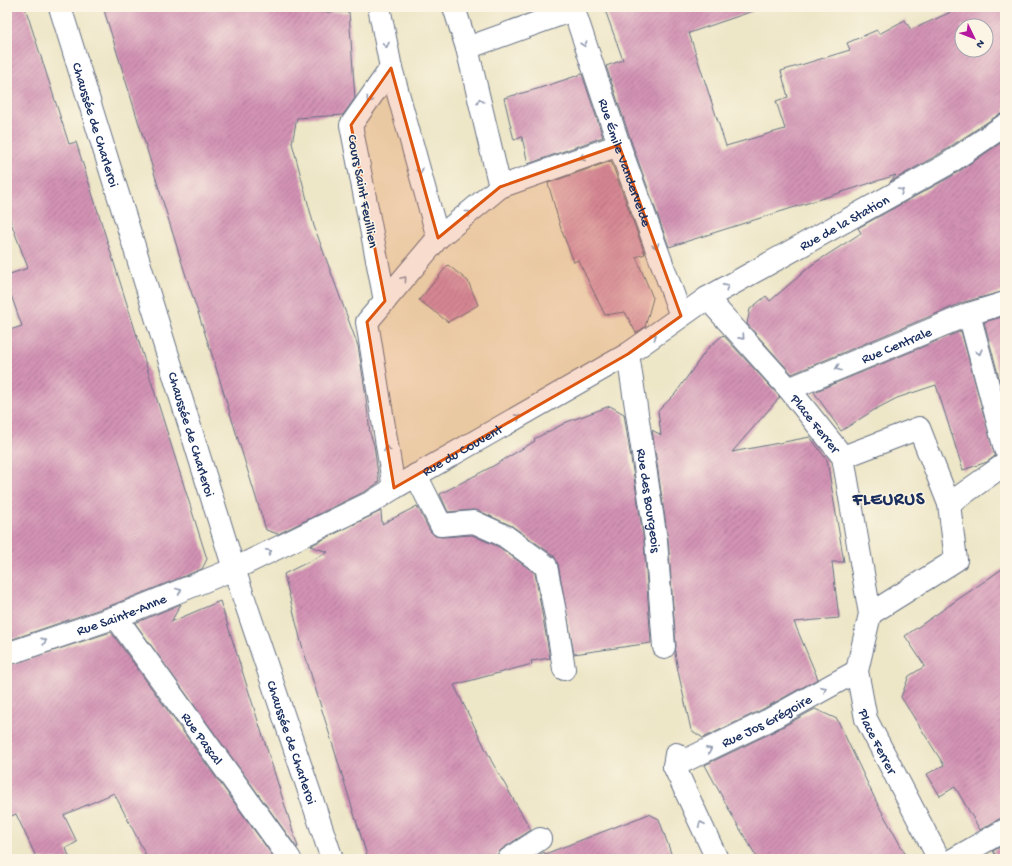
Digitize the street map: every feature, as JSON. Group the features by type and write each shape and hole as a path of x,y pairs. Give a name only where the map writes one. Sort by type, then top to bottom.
{"street":[{"name":"Chaussée de Charleroi","path":"60,7 234,569 332,859"},
{"path":"379,7 391,68 438,238"},
{"path":"454,7 467,48 500,187"},
{"path":"467,48 573,9"},
{"name":"Rue Émile Vandervelde","path":"573,9 619,145 681,316"},
{"name":"Cours Saint Feuillien","path":"385,301 351,125 391,68"},
{"name":"Rue de la Station","path":"681,316 707,298 946,165 1005,125"},
{"path":"394,488 367,322 438,238 500,187 619,145"},
{"name":"Place Ferrer","path":"707,298 789,389 843,457 870,614 857,671 866,719 939,859"},
{"name":"Rue Centrale","path":"789,389 969,314 1005,304"},
{"path":"969,314 1005,449"},
{"name":"Rue du Couvent","path":"234,569 372,502 416,475 628,354 681,316"},
{"name":"Rue des Bourgeois","path":"628,354 656,540 664,647"},
{"name":"Place Ferrer","path":"843,457 919,428 948,504 956,560 870,614"},
{"path":"948,504 1005,464"},
{"path":"416,475 440,525 474,522 505,536 546,566 564,669"},
{"name":"Rue Sainte-Anne","path":"7,654 116,617 234,569"},
{"name":"Rue Pascal","path":"116,617 290,859"},
{"name":"Rue Jos Grégoire","path":"717,859 675,760 767,722 857,671"},
{"path":"954,859 1005,830"},
{"path":"509,859 540,839"}],"highlighted area":[{"path":"391,68 438,238 500,187 619,145 681,316 628,354 394,488 367,322 385,301 351,125"}],"building":[{"path":"7,7 25,7 69,144 76,142 207,559 202,569 112,605 7,641 7,331 22,326 7,284 7,275 28,268 7,212"},
{"path":"103,7 301,7 301,12 349,12 355,98 343,115 297,118 292,143 314,226 358,346 370,433 374,445 379,482 366,491 278,534 266,530"},
{"path":"604,7 752,7 753,11 689,33 726,146 785,129 776,101 788,97 781,71 850,50 847,43 877,30 879,34 905,20 911,30 962,7 1005,7 1005,113 998,115 939,154 890,182 896,175 669,247 606,66 623,60"},
{"path":"582,74 603,137 528,164 522,137 514,140 504,98"},
{"path":"1005,140 1005,291 964,302 792,374 747,324 750,309 766,296 770,301 813,264 861,233 858,228 952,176"},
{"path":"611,161 645,254 636,257 653,298 645,327 636,333 625,312 605,315 578,260 574,262 561,229 548,183"},
{"path":"448,265 468,281 478,305 448,322 419,300"},
{"path":"1005,316 1005,400 984,322"},
{"path":"961,331 995,456 987,462 963,470 936,385 897,398 874,410 841,431 814,392"},
{"path":"723,335 780,397 732,452 810,437 827,460 844,562 832,562 839,618 794,622 818,679 761,710 703,738 691,730 675,653 676,646 668,539 652,430 661,435 658,411 675,394 708,348"},
{"path":"610,406 624,414 644,541 651,643 574,654 558,564 554,556 512,526 479,511 448,512 440,494 495,465 535,441 534,439 567,422"},
{"path":"417,506 430,531 435,536 472,535 499,547 535,573 550,658 531,661 532,664 454,685 492,762 531,830 502,849 498,853 497,859 368,859 301,642 284,574 328,552 310,546 381,511 382,524"},
{"path":"1005,567 1005,818 999,819 980,830 955,787 940,796 927,774 944,765 901,697 909,676 925,666 905,636"},
{"path":"220,601 298,847 297,848 135,623 181,604 171,622"},
{"path":"111,632 275,859 148,859 114,793 64,815 77,842 66,848 70,859 37,859 16,814 7,818 7,666"},
{"path":"815,709 837,719 876,801 908,859 758,859 734,819 705,765 773,732"},
{"path":"649,814 659,819 673,859 532,859 544,852 545,854"},
{"path":"1005,844 1005,859 998,859 993,851"}],"district":[{"name":"FLEURUS","path":"889,498"}]}
